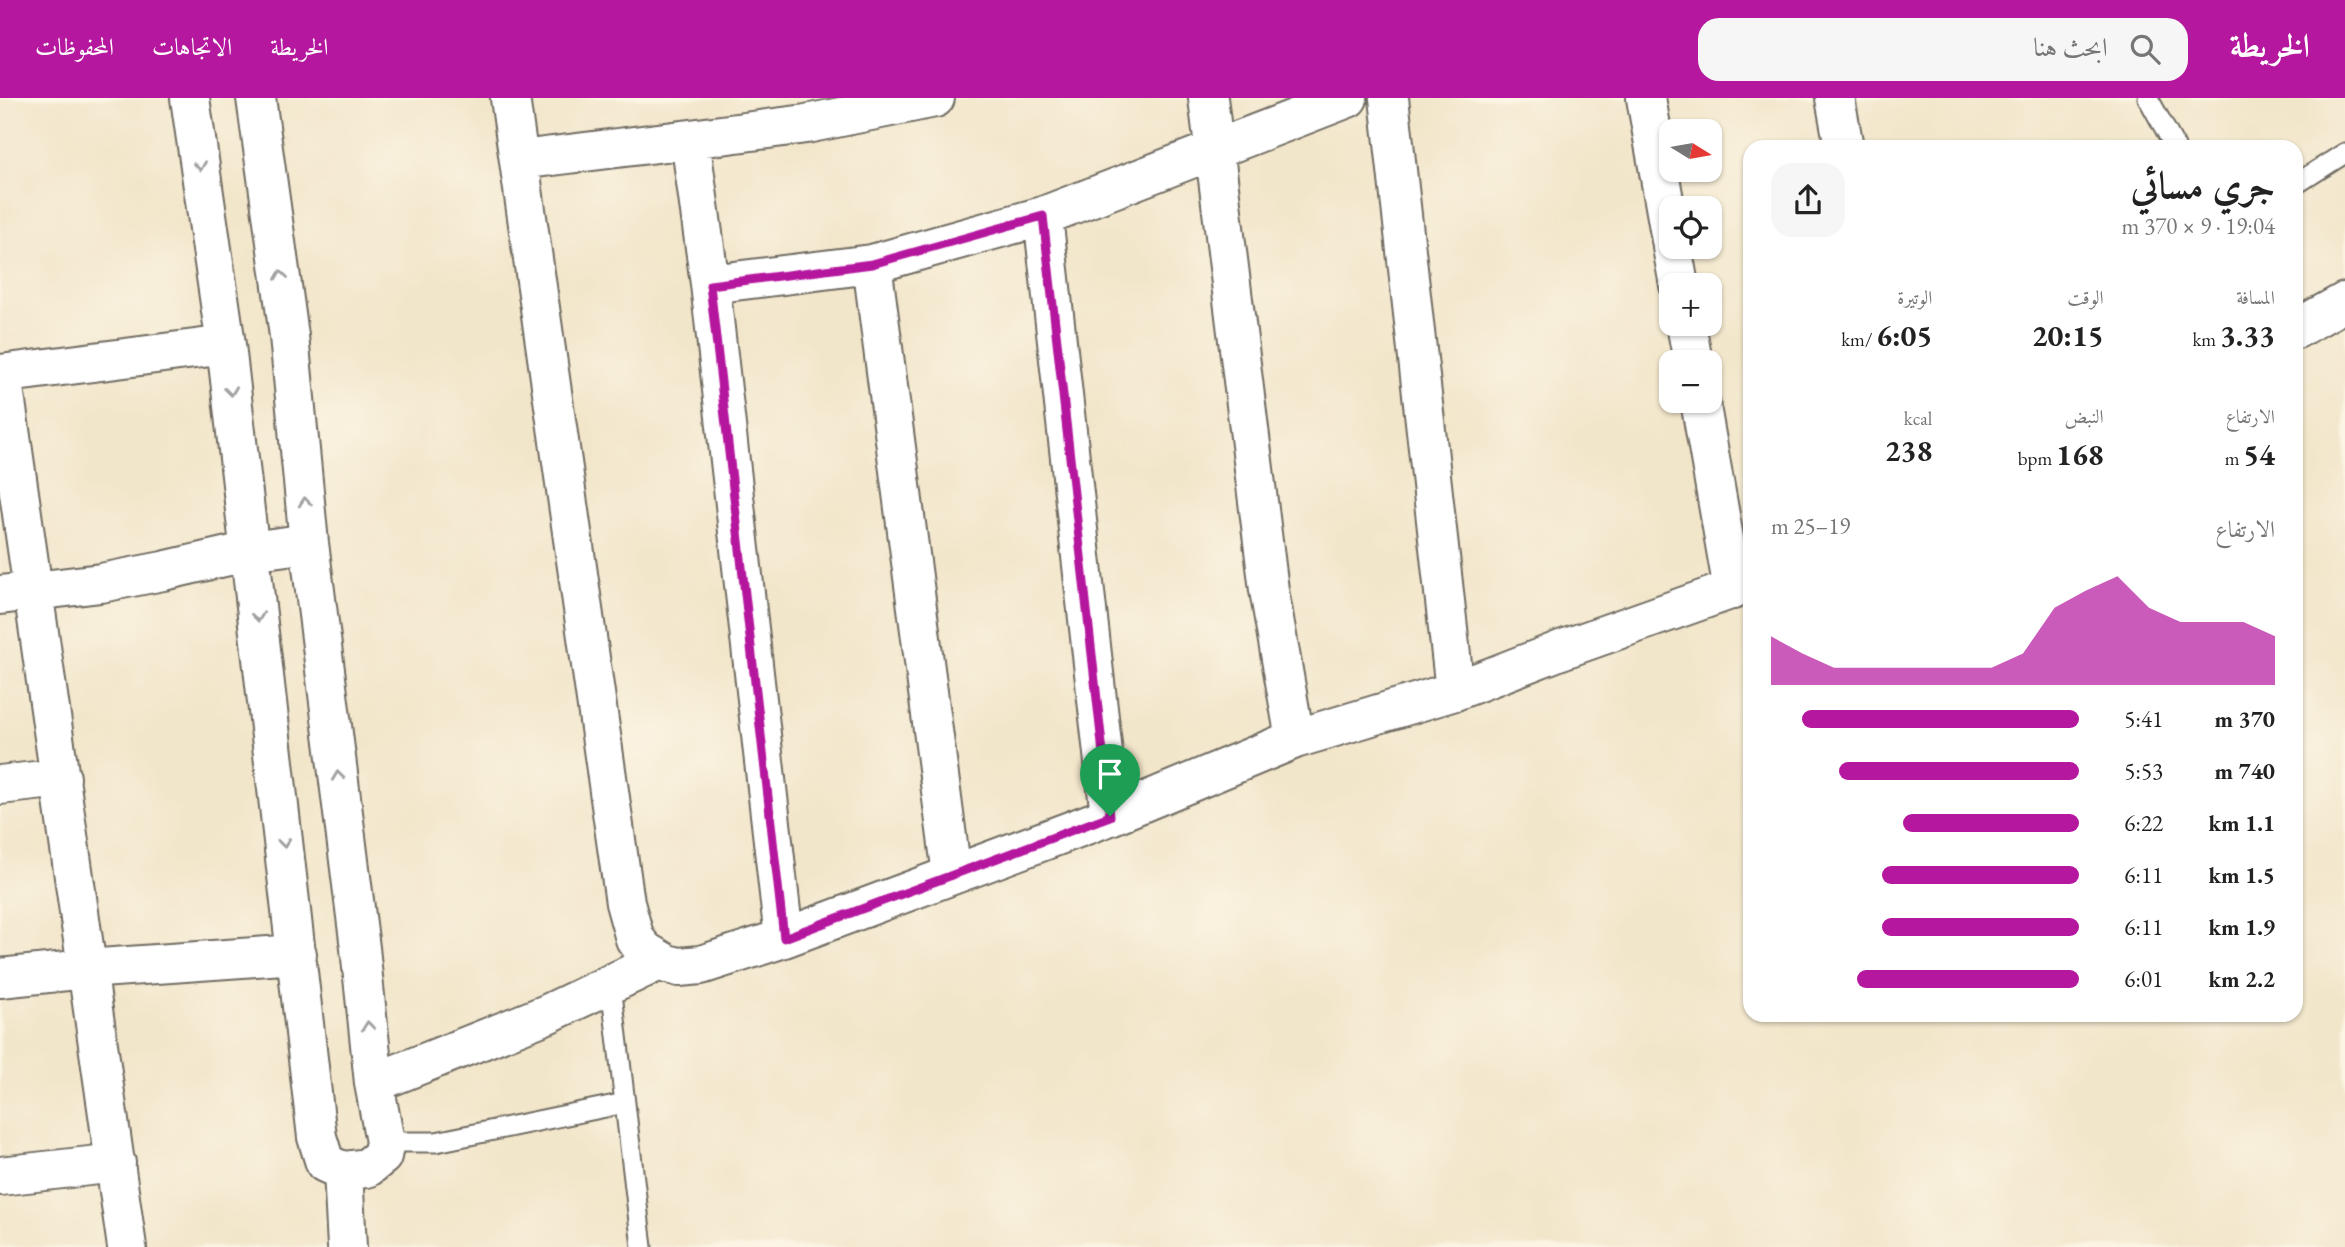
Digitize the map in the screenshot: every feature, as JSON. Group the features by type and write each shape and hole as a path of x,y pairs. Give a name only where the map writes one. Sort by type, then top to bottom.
{"street":[{"path":"190,98 226,345 320,1151 325,1163 343,1171 359,1170 377,1162 382,1156 385,1142 374,1083 359,934 309,543 289,337 256,98"},
{"path":"510,98 625,902 635,939 659,961 679,967 701,965 784,938 1110,816 1295,739 1455,691 1561,650 1742,587 1703,413"},
{"path":"520,160 806,124 936,98"},
{"path":"1208,98 1269,590 1295,739"},
{"path":"710,285 872,264 1043,216 1348,98"},
{"path":"1389,98 1455,691"},
{"path":"1646,98 1663,196"},
{"path":"1835,98 1843,140"},
{"path":"690,139 710,285 784,938"},
{"path":"1043,216 1110,816"},
{"path":"872,264 952,875"},
{"path":"2303,325 2345,302"},
{"path":"127,1247 61,778 17,594 1,374 226,345"},
{"path":"17,594 163,571 250,551 309,543"},
{"path":"0,785 61,778"},
{"path":"0,978 297,954"},
{"path":"374,1083 547,1014 659,961"},
{"path":"0,1176 116,1163"},
{"path":"343,1171 347,1247"}],"lane":[{"path":"2148,98 2171,140"},
{"path":"2303,180 2345,153"},
{"path":"611,985 642,1247"},
{"path":"385,1142 436,1142 625,1102"}],"route":[{"path":"1043,216 1110,816 784,938 710,285 872,264 1043,216"}]}
